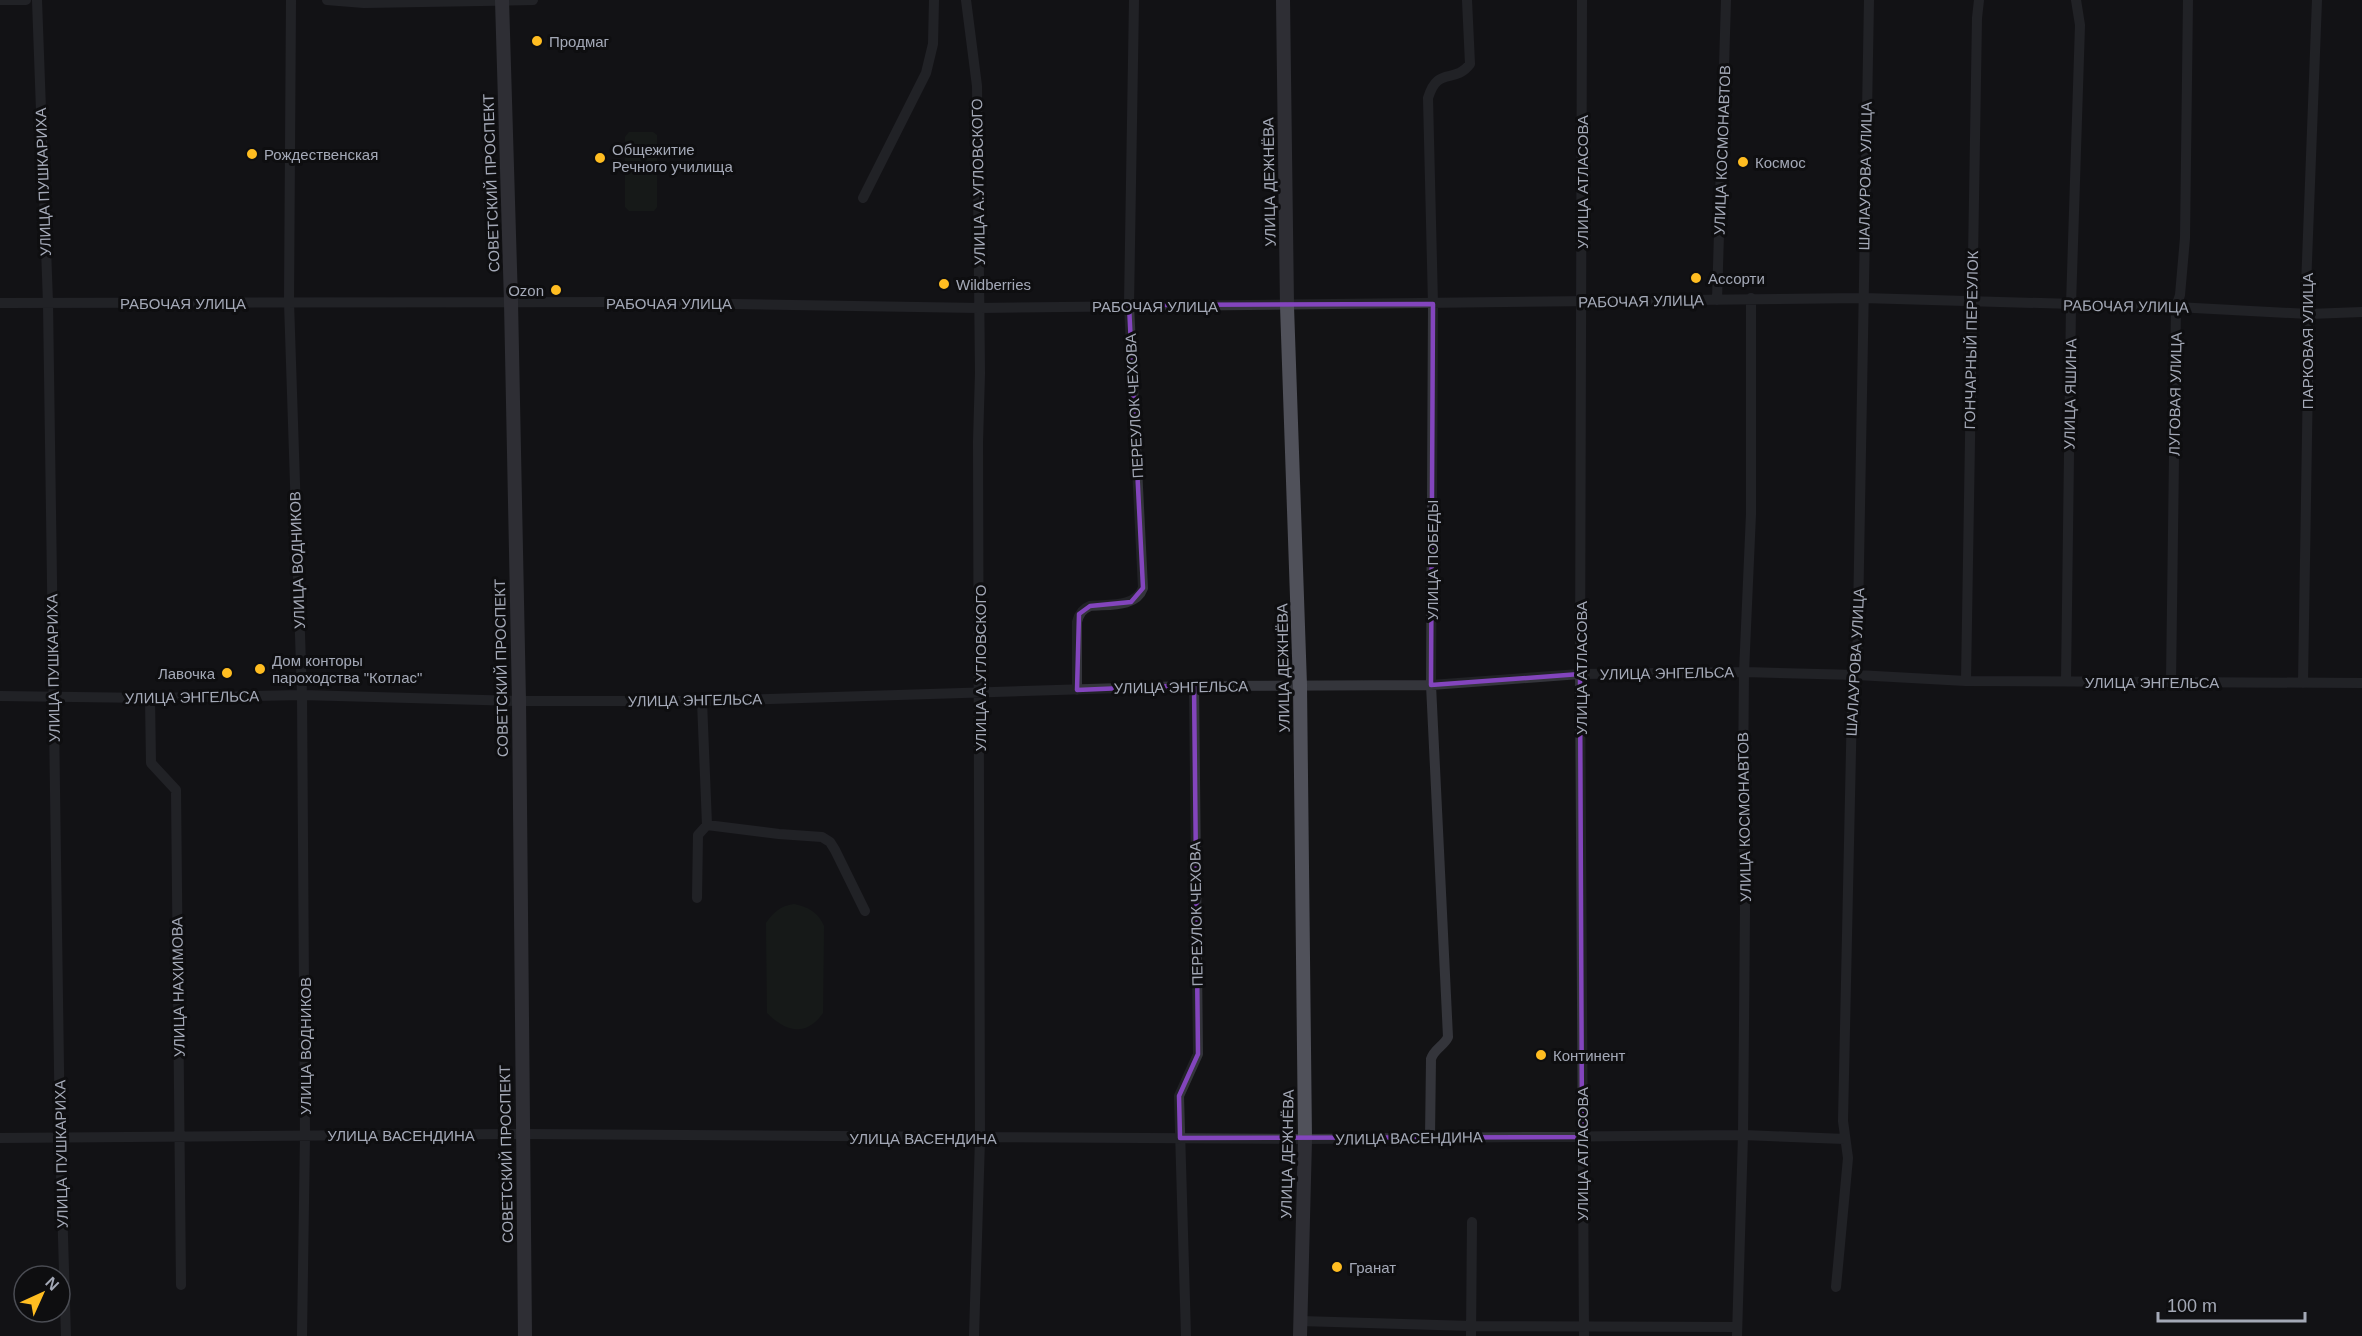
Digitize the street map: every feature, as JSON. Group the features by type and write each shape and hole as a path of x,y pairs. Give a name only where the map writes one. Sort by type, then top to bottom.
{"main road":[{"name":"СОВЕТСКИЙ ПРОСПЕКТ","path":"502,0 519,701 525,1336"},
{"name":"УЛИЦА ДЕЖНЁВА","path":"1283,0 1287,306 1300,685 1305,1139 1300,1336"}],"street":[{"path":"0,0 26,0"},
{"name":"УЛИЦА ПУШКАРИХА","path":"37,0 48,303 60,1138 66,1336"},
{"name":"УЛИЦА ВОДНИКОВ","path":"291,0 289,302 302,695 305,1136 302,1336"},
{"path":"327,0 364,3 533,0"},
{"path":"863,198 926,73 933,44 934,0"},
{"name":"УЛИЦА А.УГЛОВСКОГО","path":"966,0 977,86 979,308 980,1139 974,1336"},
{"name":"ПЕРЕУЛОК ЧЕХОВА","path":"1077,690 1079,614 1090,606 1131,602 1141,594 1143,588 1129,305 1134,0"},
{"name":"УЛИЦА ПОБЕДЫ","path":"1430,1137 1431,1059 1433,1053 1445,1043 1448,1037 1431,685 1433,304 1428,98 1438,78 1461,72 1470,64 1467,0"},
{"name":"УЛИЦА АТЛАСОВА","path":"1582,0 1580,674 1584,1331"},
{"name":"УЛИЦА КОСМОНАВТОВ","path":"1717,300 1726,0"},
{"name":"ШАЛАУРОВА УЛИЦА","path":"1836,1287 1848,1158 1843,1121 1852,704 1857,675 1869,0"},
{"name":"ГОНЧАРНЫЙ ПЕРЕУЛОК","path":"1966,681 1971,303 1979,0"},
{"name":"УЛИЦА ЯШИНА","path":"2066,681 2071,305 2080,25 2076,0"},
{"name":"ЛУГОВАЯ УЛИЦА","path":"2171,682 2176,307 2180,295 2185,238 2188,0"},
{"name":"ПАРКОВАЯ УЛИЦА","path":"2303,682 2309,314 2306,287 2317,0"},
{"name":"УЛИЦА КОСМОНАВТОВ","path":"1737,1332 1743,1136 1744,672 1751,514 1751,298"},
{"name":"РАБОЧАЯ УЛИЦА","path":"0,303 511,302 979,308 1863,298 1971,303 2176,307 2309,314 2362,312"},
{"name":"УЛИЦА ЭНГЕЛЬСА","path":"0,696 150,698 302,695 519,701 702,701 1194,686 1431,685 1580,674 1744,672 1966,681 2362,683"},
{"name":"ПЕРЕУЛОК ЧЕХОВА","path":"1186,1336 1179,1096 1198,1054 1194,686"},
{"name":"УЛИЦА НАХИМОВА","path":"150,698 152,763 176,790 181,1285"},
{"path":"697,898 698,835 707,825 702,701"},
{"path":"707,825 822,837 830,842 835,850 865,911"},
{"name":"УЛИЦА ВАСЕНДИНА","path":"0,1138 523,1134 980,1139 1743,1136 1845,1138"},
{"path":"1471,1331 1472,1222"},
{"path":"1300,1321 1471,1331 1737,1332"}],"highlighted area":[{"path":"1433,304 1431,685 1580,674 1582,1137 1180,1138 1179,1096 1198,1054 1194,685 1077,690 1079,614 1090,606 1131,602 1143,588 1129,305"}],"shaded area":[{"path":"629,132 653,132 657,135 657,207 654,211 629,211 625,207 625,137"},
{"path":"794,904 812,911 824,926 823,1013 810,1026 803,1029 789,1028 767,1013 766,923 778,910"}],"place":[{"name":"Продмаг","path":"537,41"},
{"name":"Рождественская","path":"252,154"},
{"name":"Общежитие Речного училища","path":"600,158"},
{"name":"Космос","path":"1743,162"},
{"name":"Ассорти","path":"1696,278"},
{"name":"Wildberries","path":"944,284"},
{"name":"Ozon","path":"556,290"},
{"name":"Дом конторы пароходства \"Котлас\"","path":"260,669"},
{"name":"Лавочка","path":"227,673"},
{"name":"Континент","path":"1541,1055"},
{"name":"Гранат","path":"1337,1267"}]}
